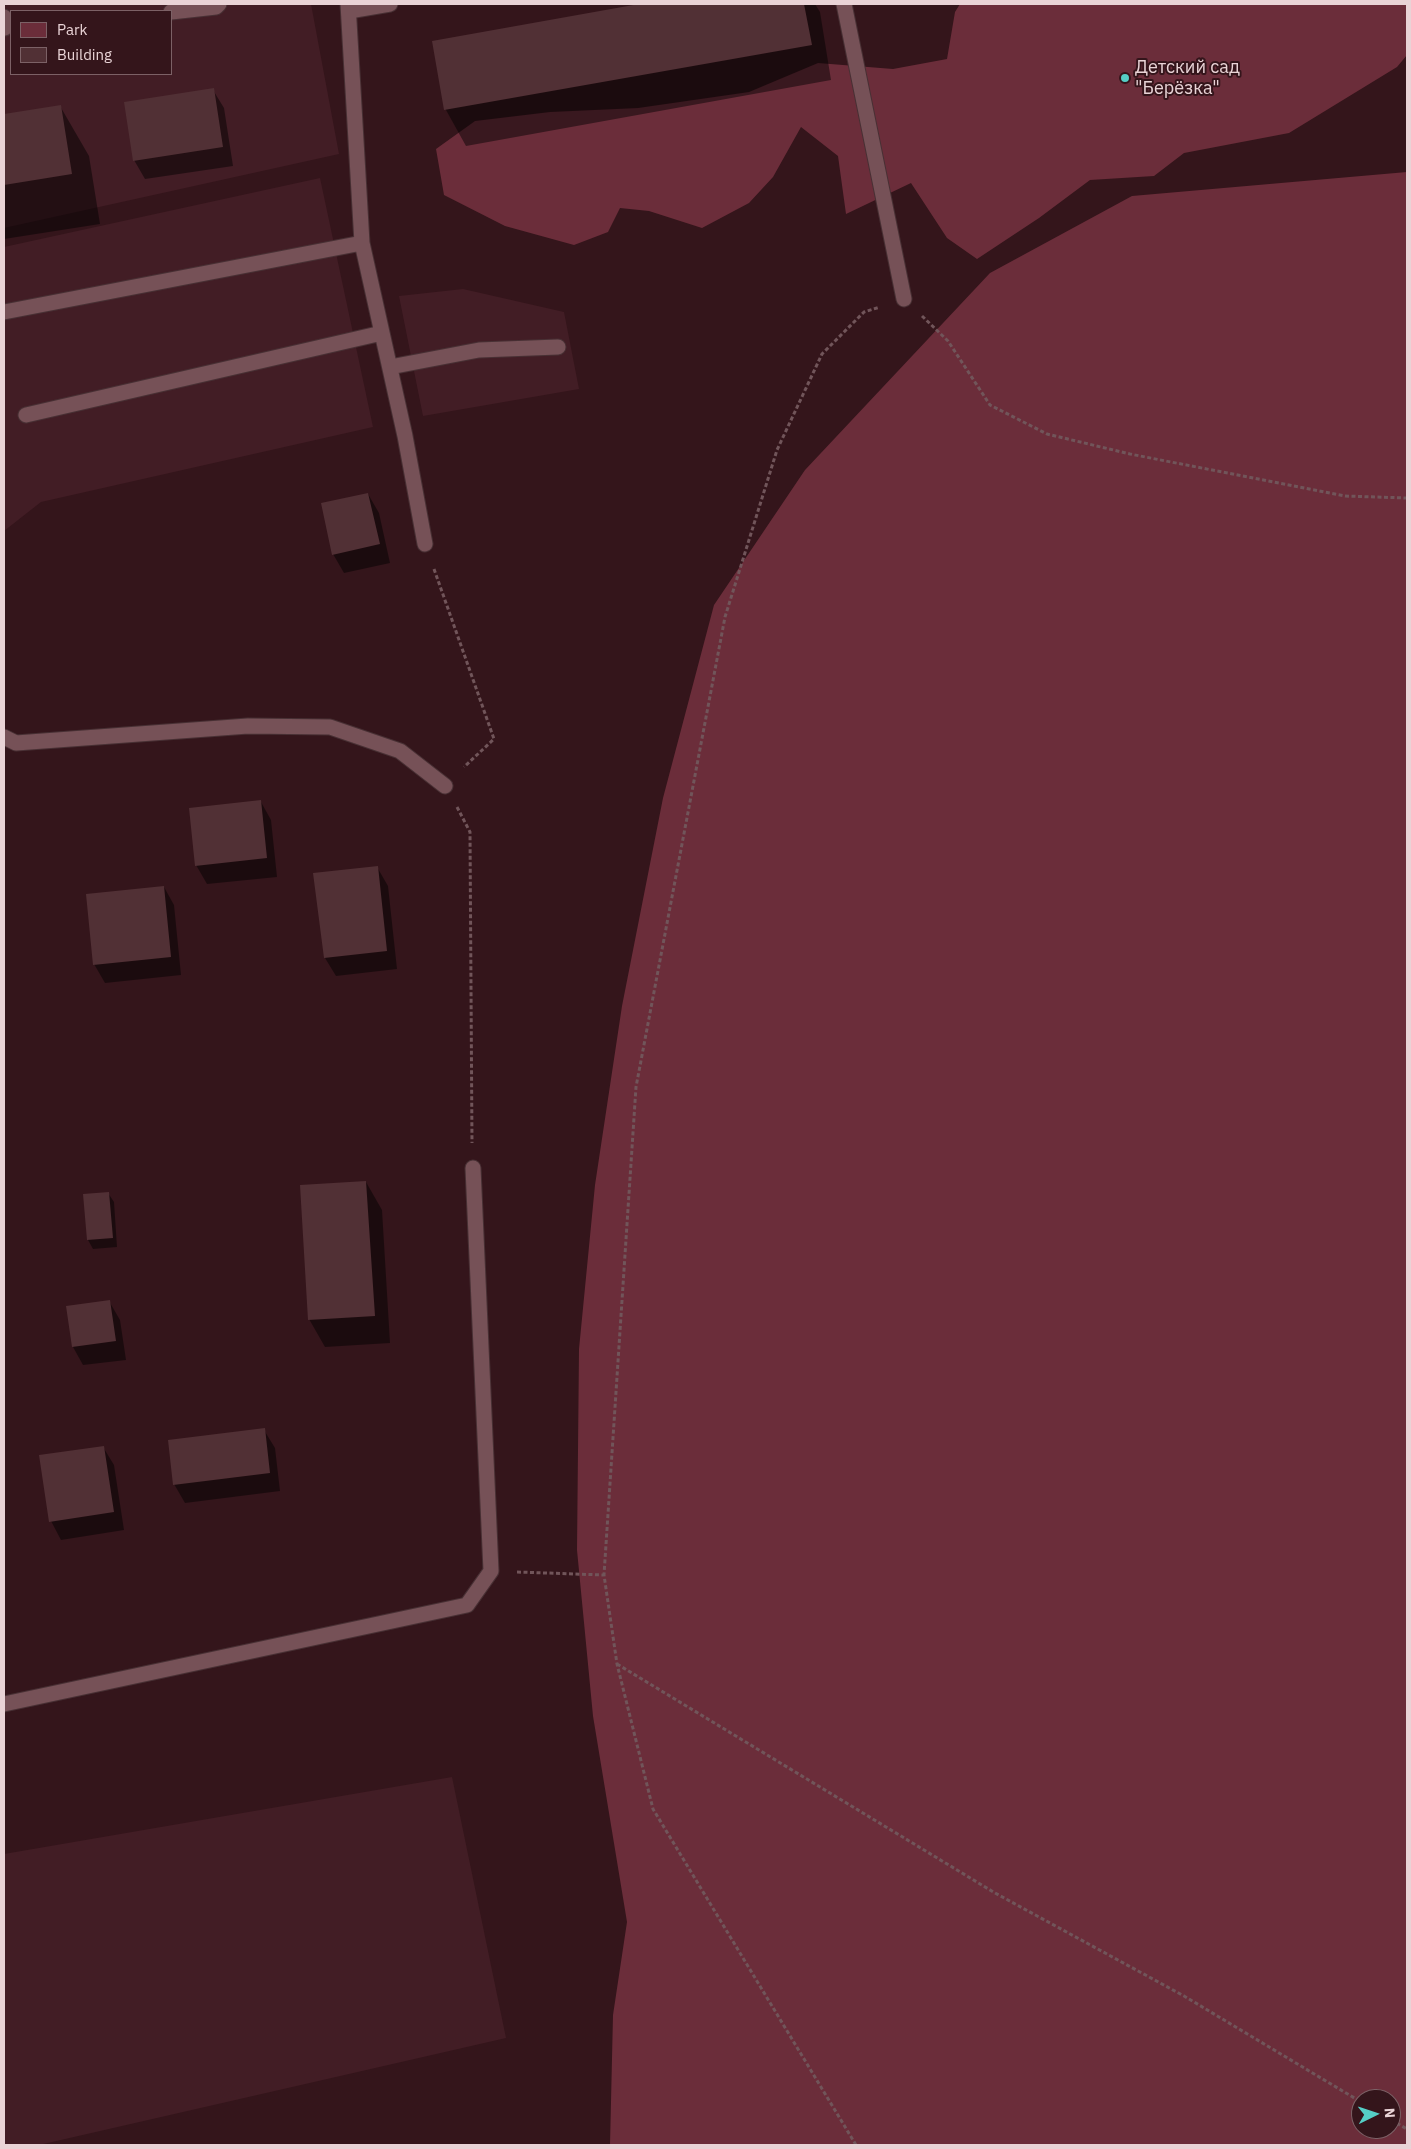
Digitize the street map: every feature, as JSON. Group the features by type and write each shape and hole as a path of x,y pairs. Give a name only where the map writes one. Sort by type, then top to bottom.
{"lane":[{"path":"172,12 216,7 219,4"},
{"path":"390,4 348,8 362,243 405,436 425,544"},
{"path":"844,4 904,298"},
{"path":"4,312 362,243"},
{"path":"26,415 382,333"},
{"path":"390,367 479,350 558,348"},
{"path":"4,737 16,743 248,726 330,727 400,750 445,786"},
{"path":"4,1704 467,1605 491,1571 472,1168"}],"path":[{"path":"856,2145 653,1810 617,1664 604,1575 636,1087 725,617 776,450 822,354 864,312 904,298 948,342 990,405 1047,434 1130,454 1346,496 1407,498"},
{"path":"425,544 494,739 445,786 470,832 472,1168"},
{"path":"491,1571 604,1575"},
{"path":"617,1664 995,1893 1184,1996 1351,2096"}],"shaded area":[{"path":"4,4 311,4 339,154 4,228"},
{"path":"320,178 373,427 41,502 4,531 4,247"},
{"path":"463,289 564,312 579,389 423,416 399,296"},
{"path":"452,1777 506,2038 39,2145 4,2145 4,1854"}],"green space":[{"path":"960,4 1407,4 1407,55 1397,67 1289,133 1184,153 1154,176 1090,180 1039,218 977,259 947,238 911,183 846,214 838,156 801,127 773,177 749,203 702,228 649,211 620,208 608,232 574,245 505,226 444,195 436,149 475,121 550,112 638,108 749,92 818,63 893,69 947,59 955,12"},
{"path":"1407,172 1407,2145 610,2145 613,2015 627,1922 593,1716 577,1550 579,1349 595,1185 622,1006 663,798 714,605 805,470 990,273 1132,196"}],"building":[{"path":"639,4 804,4 812,45 444,110 432,41"},
{"path":"214,88 223,147 133,161 124,102"},
{"path":"61,105 72,174 4,185 4,114"},
{"path":"368,493 380,544 332,555 321,503"},
{"path":"261,800 267,858 195,866 189,808"},
{"path":"378,866 387,951 324,958 313,873"},
{"path":"164,886 171,957 93,965 86,894"},
{"path":"366,1181 375,1316 308,1320 300,1185"},
{"path":"109,1192 113,1238 87,1240 83,1194"},
{"path":"110,1300 116,1341 72,1347 66,1306"},
{"path":"265,1428 270,1473 173,1485 168,1440"},
{"path":"104,1446 114,1512 49,1522 39,1455"}],"place":[{"name":"Детский сад \"Берёзка\"","path":"1125,78"}]}
